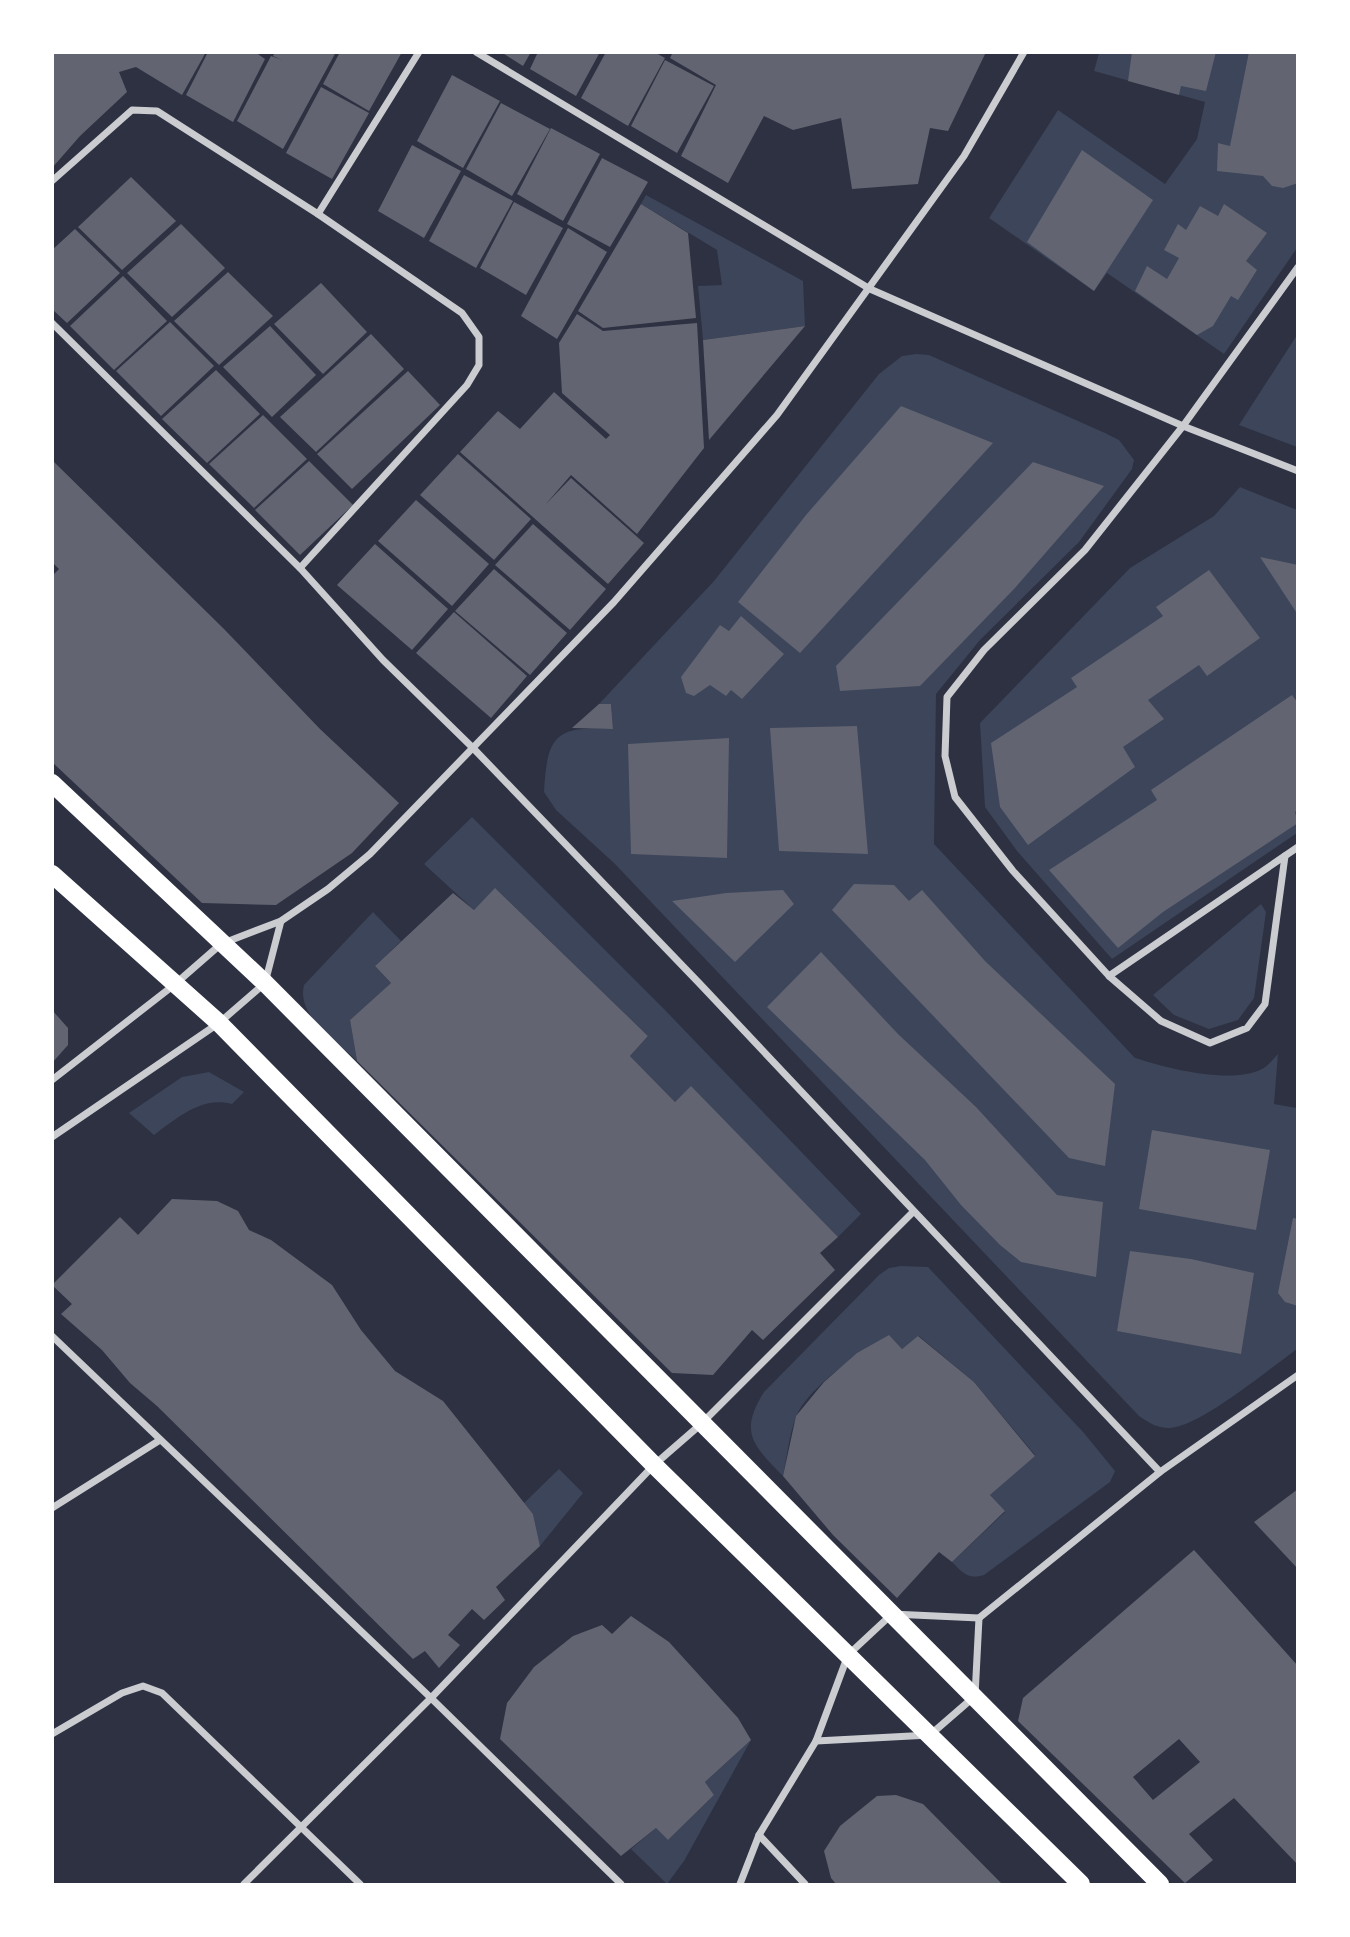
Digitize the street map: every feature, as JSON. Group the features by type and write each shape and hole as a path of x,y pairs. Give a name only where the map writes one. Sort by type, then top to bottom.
{"main road":[{"path":"52,783 265,983 1160,1885"},
{"path":"52,874 219,1023 654,1465 1081,1885"}],"street":[{"path":"318,214 379,121 419,52"},
{"path":"477,52 870,289 1183,426 1297,471"},
{"path":"52,1080 174,985 221,944 281,921 328,889 370,854 614,602 777,415 964,156 1024,52"},
{"path":"52,181 132,110 157,111 318,214 462,313 480,337 479,366 467,385 300,568"},
{"path":"1285,856 1265,1004 1247,1028 1210,1043 1161,1021 1109,975 1013,871 955,797 945,756 947,696 984,650 1085,550 1183,426 1297,267"},
{"path":"52,323 300,568 383,660 472,747 691,974 1160,1472"},
{"path":"1109,975 1297,847"},
{"path":"52,1137 219,1023 265,983 281,921"},
{"path":"244,1885 431,1698 654,1465 700,1424 913,1212"},
{"path":"52,1336 431,1698 621,1885"},
{"path":"740,1885 759,1835 816,1741 848,1655 892,1614 979,1618 1160,1472 1297,1375"},
{"path":"52,1508 160,1440"},
{"path":"816,1741 930,1735 975,1696 979,1618"},
{"path":"52,1734 122,1693 144,1686 162,1693 360,1885"},
{"path":"759,1835 806,1885"}],"shaded area":[{"path":"1099,53 1297,53 1297,248 1224,354 1107,273 1094,291 989,218 1058,110 1165,184 1197,139 1205,102 1094,71"},
{"path":"646,195 803,281 805,326 703,340 698,286 722,285 717,250 641,204"},
{"path":"1297,335 1297,447 1239,425"},
{"path":"929,355 1105,433 1119,440 1134,460 1132,469 1079,542 980,640 936,694 934,844 1135,1058 1198,1073 1233,1075 1249,1074 1262,1069 1278,1054 1274,1104 1297,1108 1297,1349 1215,1408 1182,1426 1161,1427 1139,1416 615,864 556,810 544,792 548,757 558,738 579,729 613,729 611,704 599,704 714,581 879,374 902,356"},
{"path":"1240,487 1297,510 1297,833 1112,959 1017,851 985,807 980,723 1130,568 1214,516"},
{"path":"472,817 664,1009 861,1214 838,1237 691,1087 675,1102 630,1056 648,1036 496,889 474,910 424,864"},
{"path":"1261,904 1266,912 1254,998 1238,1020 1209,1029 1174,1015 1153,995"},
{"path":"373,912 401,941 375,966 391,983 350,1020 357,1061 312,1017 303,996 304,985"},
{"path":"209,1072 244,1092 232,1104 210,1103 190,1110 154,1135 129,1113 182,1077"},
{"path":"928,1267 1084,1433 1115,1471 1110,1482 984,1575 970,1576 952,1562 1005,1512 990,1495 1035,1455 974,1382 919,1336 902,1349 889,1336 851,1360 811,1394 796,1417 783,1476 764,1456 753,1438 752,1418 764,1392 879,1275 889,1268"},
{"path":"559,1469 583,1493 540,1546 533,1514 524,1503"},
{"path":"751,1740 684,1861 667,1884 631,1849 656,1828 668,1840 714,1795 705,1782"}],"building":[{"path":"52,52 206,52 182,95 136,67 119,72 127,92 80,136 52,168"},
{"path":"208,52 255,52 265,59 233,122 186,95"},
{"path":"275,52 336,52 283,149 237,121 271,56 282,60 273,56"},
{"path":"340,52 402,52 369,111 323,84"},
{"path":"501,52 531,52 523,66"},
{"path":"538,52 600,52 576,96 530,69"},
{"path":"606,52 654,52 665,58 628,126 581,98"},
{"path":"673,52 986,52 948,131 930,128 918,184 852,189 841,118 793,130 764,116 728,183 681,156 716,85 670,58"},
{"path":"1132,52 1216,52 1206,91 1181,86 1179,95 1128,81"},
{"path":"1249,52 1298,52 1298,183 1283,188 1272,186 1263,176 1217,171 1218,143 1230,146"},
{"path":"665,60 714,86 677,153 631,126"},
{"path":"452,75 500,101 463,168 417,141"},
{"path":"321,87 369,113 332,179 286,153"},
{"path":"501,103 550,129 512,196 466,169"},
{"path":"551,128 600,154 563,221 517,194"},
{"path":"412,145 461,171 424,238 378,211"},
{"path":"1082,150 1153,200 1094,291 1027,242"},
{"path":"602,158 648,182 610,247 567,224"},
{"path":"464,175 513,201 476,268 429,241"},
{"path":"131,177 176,221 122,270 78,227"},
{"path":"514,202 563,228 526,295 480,268"},
{"path":"641,204 688,233 696,318 603,328 578,311"},
{"path":"1224,204 1267,233 1246,261 1257,270 1238,300 1231,296 1213,326 1197,335 1135,291 1147,266 1167,279 1179,258 1164,250 1178,224 1186,230 1200,206 1218,216"},
{"path":"181,224 225,268 172,317 127,273"},
{"path":"568,228 607,252 557,339 521,316"},
{"path":"75,229 120,273 67,323 52,309 52,250"},
{"path":"228,272 273,316 219,365 174,321"},
{"path":"123,276 167,321 114,370 70,326"},
{"path":"321,283 367,332 323,374 274,324"},
{"path":"577,314 603,331 697,323 704,448 637,534 571,475 545,505 571,478 644,543 608,584 460,452 498,411 520,429 554,392 606,439 610,435 562,393 559,343"},
{"path":"170,322 214,366 161,416 116,371"},
{"path":"270,326 316,375 272,417 223,367"},
{"path":"805,326 709,440 703,340"},
{"path":"371,334 404,369 316,452 280,417"},
{"path":"216,370 260,414 207,463 162,419"},
{"path":"408,371 440,405 352,489 317,454"},
{"path":"901,406 993,443 800,653 738,602 806,515"},
{"path":"263,415 307,459 254,508 209,464"},
{"path":"458,454 531,519 494,560 420,495"},
{"path":"52,460 224,629 320,729 399,803 352,853 276,905 202,903 52,762 52,576 59,569 52,562"},
{"path":"309,461 353,505 300,555 255,510"},
{"path":"1033,462 1104,486 1014,589 920,686 840,691 836,666"},
{"path":"416,500 489,564 452,606 378,541"},
{"path":"533,524 606,589 570,630 495,565"},
{"path":"375,544 448,609 412,650 337,585"},
{"path":"1260,557 1298,565 1298,615"},
{"path":"494,569 567,633 530,675 455,611"},
{"path":"1209,570 1260,638 1207,676 1199,665 1148,700 1164,719 1123,747 1135,767 1028,845 1000,807 991,743 1077,687 1071,678 1163,616 1156,607"},
{"path":"454,612 527,676 491,718 416,653"},
{"path":"741,616 784,654 742,699 731,690 726,696 710,685 694,696 686,693 681,677 720,625 729,631"},
{"path":"1292,695 1298,703 1298,810 1295,812 1298,823 1163,912 1118,948 1049,870 1157,800 1151,790"},
{"path":"599,704 611,704 613,729 572,728"},
{"path":"857,726 868,854 779,851 770,728"},
{"path":"729,738 727,858 631,854 628,744"},
{"path":"854,884 894,885 909,901 922,890 985,961 1115,1084 1105,1166 1069,1158 832,910"},
{"path":"495,888 648,1036 630,1056 675,1102 691,1086 838,1237 820,1253 835,1270 763,1340 752,1330 713,1375 672,1373 357,1061 350,1020 391,983 375,966 453,893 474,910"},
{"path":"783,890 794,904 735,962 672,901 726,893"},
{"path":"821,952 898,1034 976,1107 1057,1195 1103,1202 1096,1277 1021,1262 1000,1245 961,1205 925,1160 767,1007"},
{"path":"52,1010 68,1028 68,1045 52,1063"},
{"path":"1152,1130 1270,1150 1256,1230 1139,1209"},
{"path":"172,1199 217,1201 238,1211 249,1230 271,1240 332,1285 361,1330 395,1371 443,1401 533,1514 540,1546 496,1587 505,1600 484,1620 472,1609 448,1635 460,1645 439,1668 425,1651 413,1659 157,1406 130,1383 102,1350 61,1314 72,1304 52,1285 120,1217 138,1235"},
{"path":"1293,1218 1298,1219 1298,1306 1285,1302 1278,1293"},
{"path":"1130,1251 1191,1259 1254,1273 1241,1354 1117,1331"},
{"path":"889,1335 902,1349 918,1336 974,1382 1035,1456 990,1495 1005,1511 952,1562 939,1552 897,1598 833,1535 783,1476 796,1416 824,1382 857,1353"},
{"path":"1298,1489 1298,1569 1254,1522"},
{"path":"1194,1550 1298,1666 1298,1865 1234,1798 1189,1834 1213,1860 1185,1883 1018,1721 1023,1698","holes":["1179,1739 1200,1762 1153,1800 1133,1777"]},
{"path":"631,1616 669,1642 738,1718 751,1740 705,1782 714,1795 668,1840 656,1828 621,1856 500,1739 507,1703 534,1667 573,1636 602,1625 612,1634"},
{"path":"896,1795 923,1804 1002,1884 836,1884 831,1878 824,1851 840,1826 877,1796"}]}
